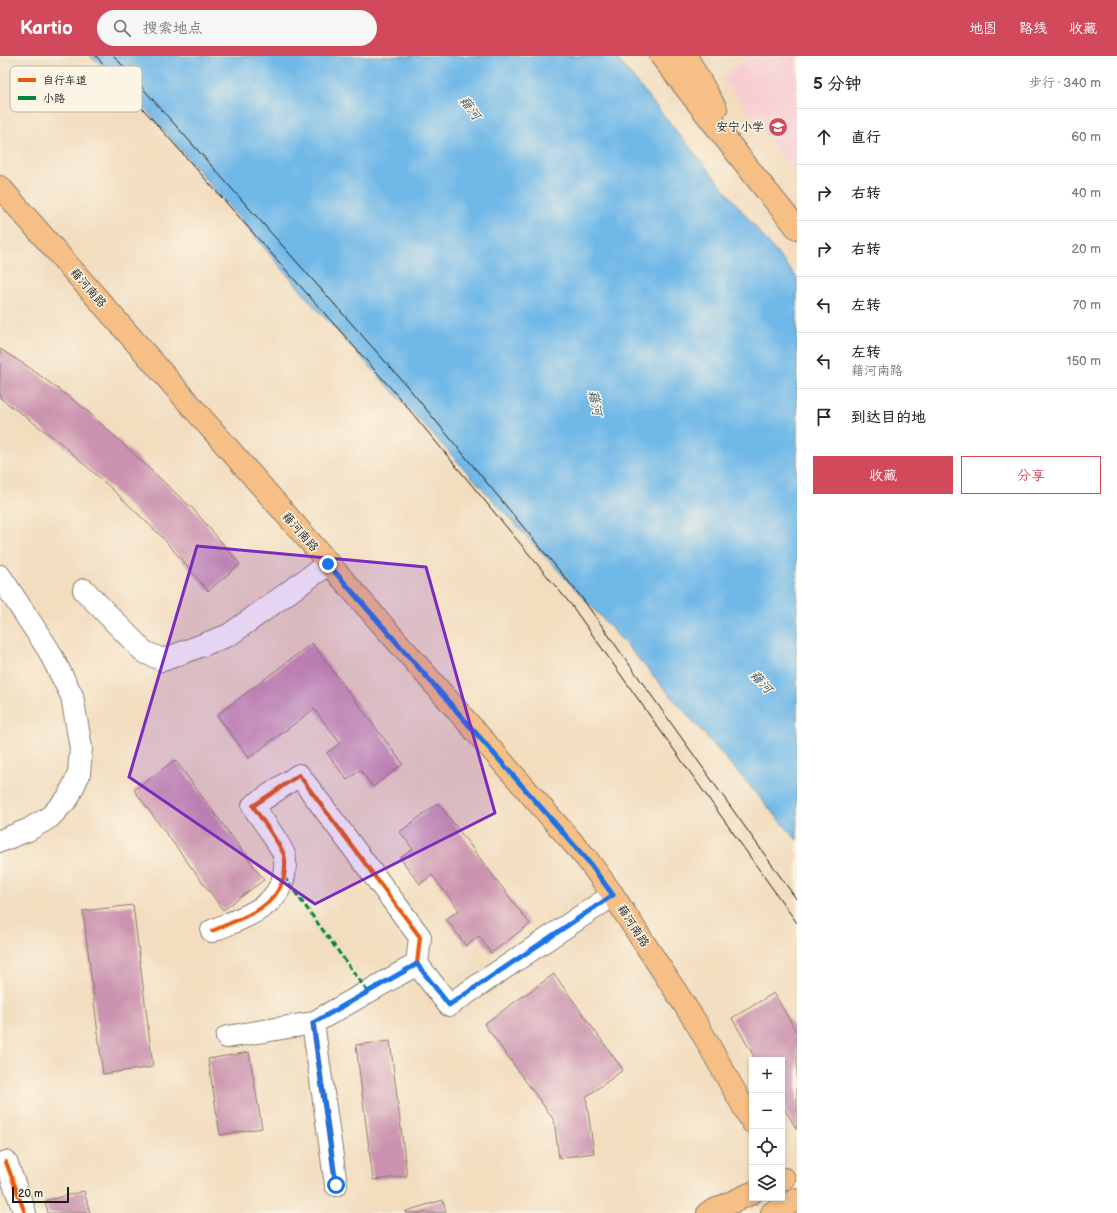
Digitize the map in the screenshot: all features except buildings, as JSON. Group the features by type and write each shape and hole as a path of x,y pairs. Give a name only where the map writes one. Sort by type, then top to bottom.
{"main road":[{"path":"661,56 757,180 797,228"},
{"path":"686,56 757,180"},
{"name":"藉河南路","path":"0,187 587,860 613,895 697,1024 749,1117"},
{"path":"772,1213 797,1201 785,1181"},
{"path":"708,1213 749,1194"}],"street":[{"path":"84,590 144,652 162,660 229,635 328,564"},
{"path":"0,576 48,649 72,696 81,748 79,774 68,798 50,818 28,830 0,841"},
{"path":"212,931 264,908 274,897 282,884 285,870 284,855 252,806 299,775 420,937 417,964 449,1005 613,895"},
{"path":"227,1036 313,1023 417,964"},
{"path":"313,1023 336,1185"},
{"path":"6,1162 25,1213"}],"highlighted area":[{"path":"197,546 426,567 495,813 315,904 129,777"}],"shaded area":[{"name":"安宁小学","path":"751,56 797,56 797,176 722,78"}],"water":[{"name":"藉河","path":"89,56 615,56 797,278 797,840 615,632 315,307 142,105 142,66 105,66"}],"tram line":[{"path":"96,56 105,66"},
{"path":"114,56 123,66"},
{"path":"142,88 407,386 582,598 797,900"},
{"path":"142,108 397,395 572,606 797,923"}],"marked path":[{"path":"284,877 368,992"}],"cycle path":[{"path":"212,931 256,911 265,905 280,888 284,876 284,855 275,838 253,806 299,775 420,937 417,964"},
{"path":"313,1023 336,1185"},
{"path":"6,1162 25,1213"}],"place":[{"name":"安宁小学","path":"778,127"}],"route":[{"path":"328,564 587,860 613,895 449,1005 417,964 313,1023 336,1185"}]}
